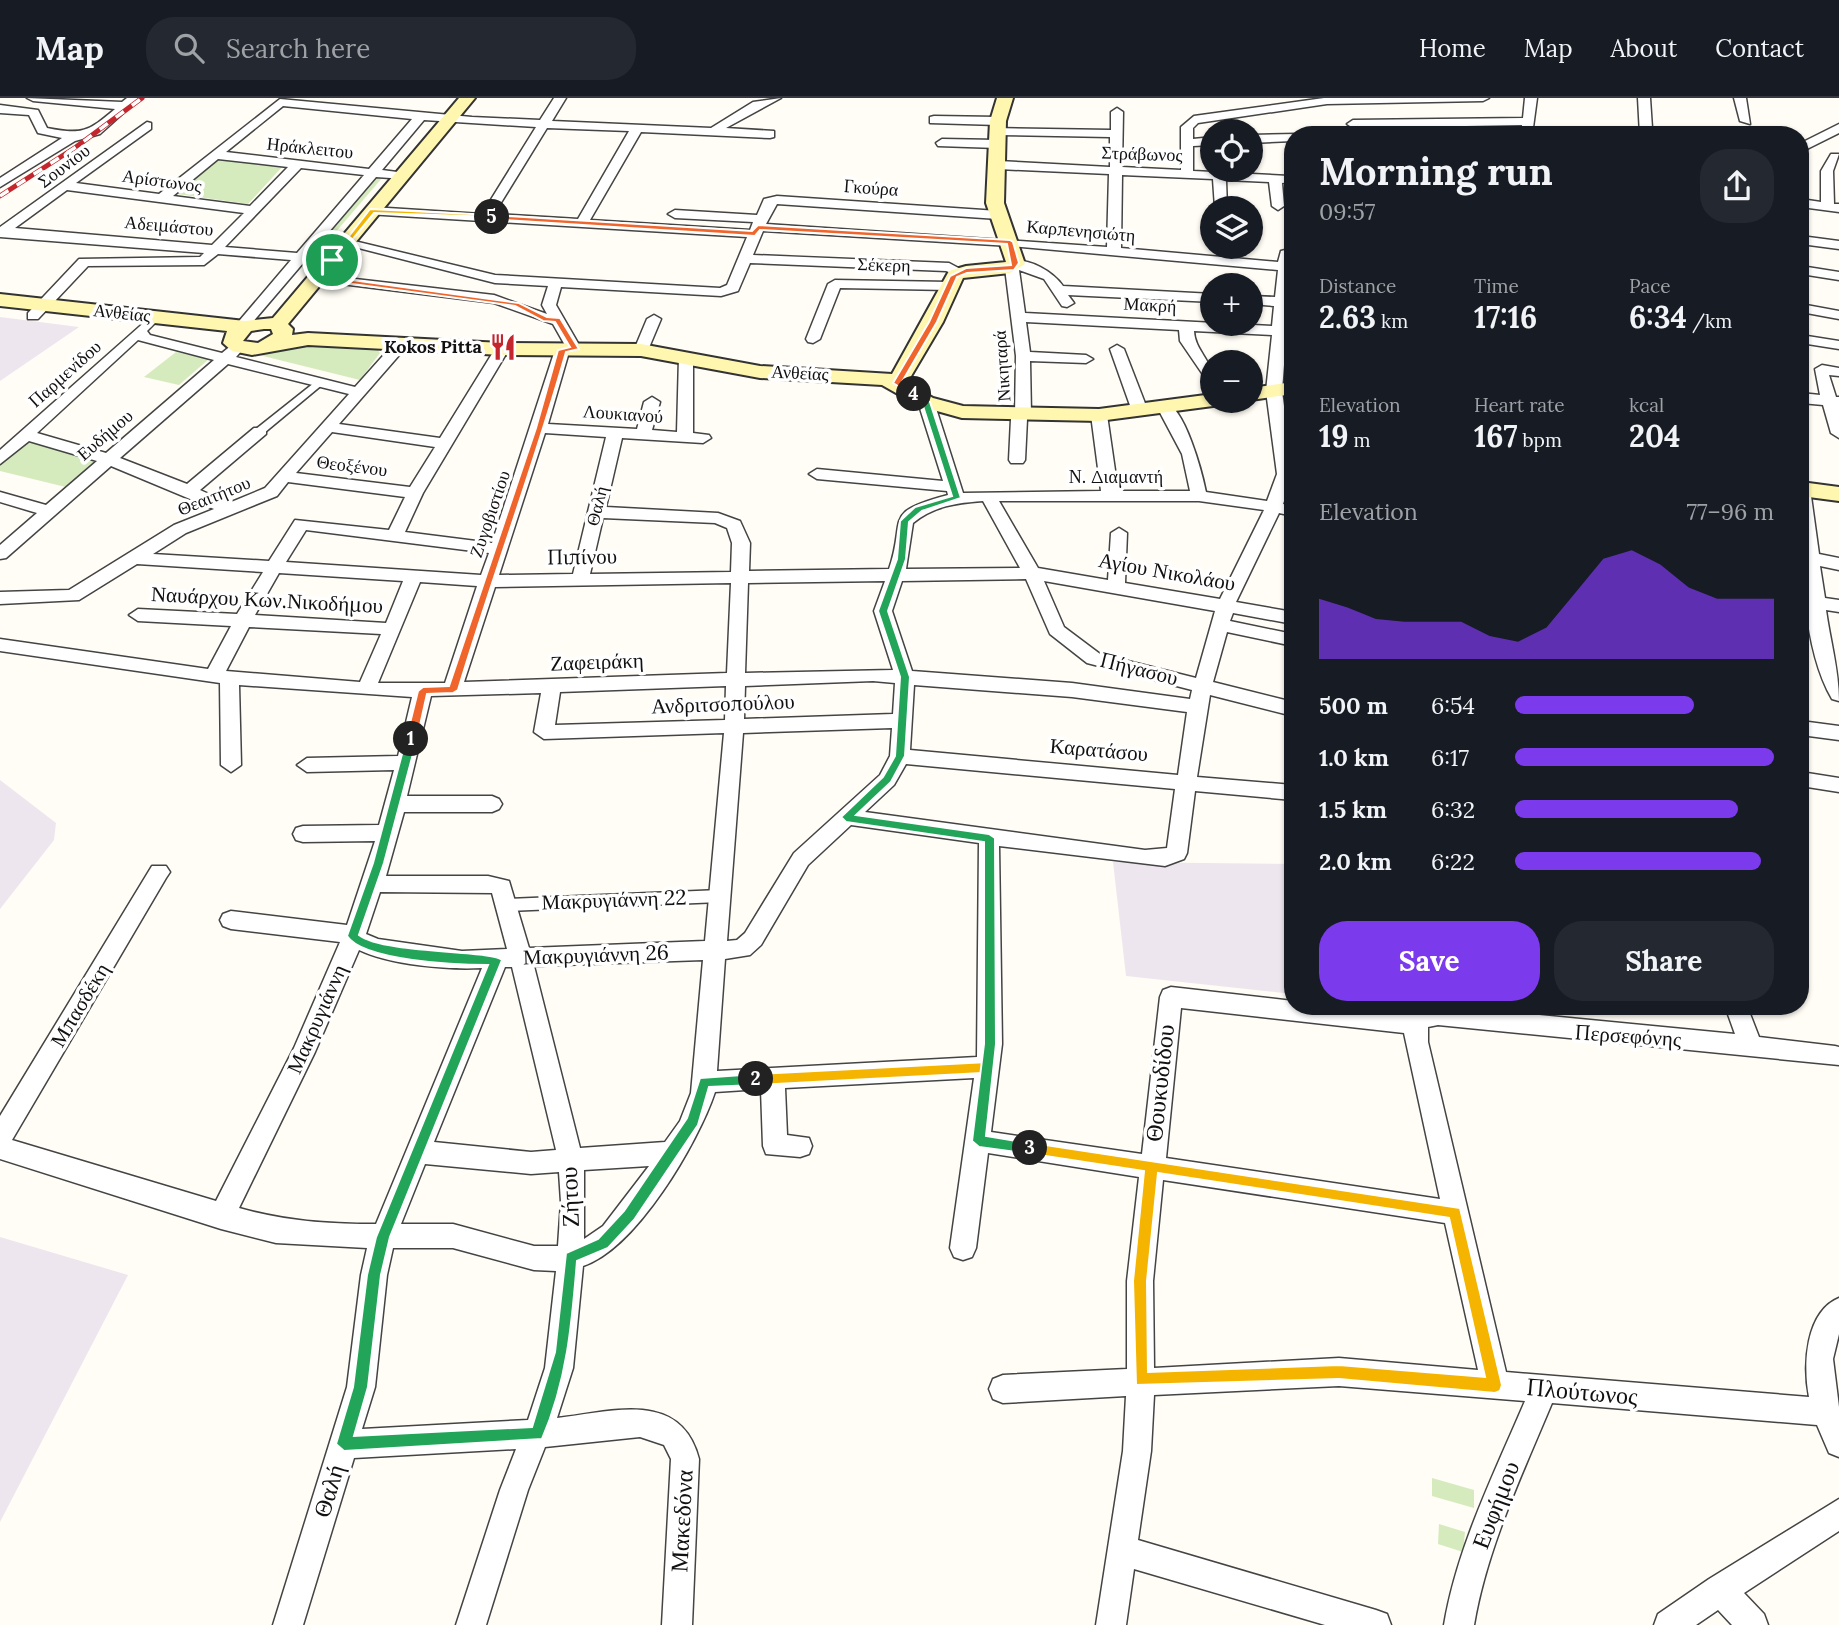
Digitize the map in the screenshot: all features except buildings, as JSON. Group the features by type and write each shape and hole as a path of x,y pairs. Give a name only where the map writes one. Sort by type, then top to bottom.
{"main road":[{"path":"276,332 317,278 467,98"},
{"path":"897,383 933,322 954,279 1014,266 1010,242 998,215 995,200 997,132 1004,98"},
{"name":"Ανθείας","path":"0,300 140,331 236,340 264,323 276,332 308,339 502,349 641,350 760,372 876,377 897,383 926,402 962,412 1099,415 1200,402"},
{"name":"Ανθείας","path":"0,313 40,311 156,317 236,340"},
{"path":"1263,393 1284,390"},
{"path":"1809,490 1839,494"}],"street":[{"path":"30,106 42,98 130,102"},
{"path":"486,217 560,98"},
{"path":"711,133 755,101 775,98"},
{"path":"1421,98 1438,126"},
{"path":"1187,174 1186,127 1194,120 1222,111 1325,99 1483,98"},
{"path":"1528,126 1531,98"},
{"path":"1644,98 1646,126"},
{"path":"1740,98 1746,121"},
{"path":"1325,99 1349,126"},
{"name":"Σουνίου","path":"0,183 73,137 96,131 130,102"},
{"path":"162,198 280,102 448,119 770,134"},
{"path":"30,106 42,130 73,137"},
{"path":"0,109 30,106 73,112"},
{"path":"1114,252 1118,171 1117,113"},
{"name":"Ευδήμου","path":"0,554 236,340 301,257 421,117"},
{"path":"934,120 997,132 1116,134"},
{"path":"1403,126 1436,122 1528,121"},
{"name":"Σουνίου","path":"2,232 148,126"},
{"path":"582,223 637,128"},
{"path":"1809,143 1839,128"},
{"path":"942,143 997,132"},
{"path":"1263,138 1284,137"},
{"path":"1188,143 1200,142"},
{"name":"Ηράκλειτου","path":"216,155 401,176"},
{"path":"1809,204 1833,208 1823,162"},
{"path":"40,311 84,262 204,261 298,164"},
{"name":"Στράβωνος","path":"998,165 1200,174"},
{"name":"Στράβωνος","path":"1263,178 1280,179 1278,206"},
{"name":"Αρίστωνος","path":"67,186 253,211"},
{"name":"Γκούρα","path":"758,227 769,202 777,200 998,215"},
{"name":"Καρπενησιώτη","path":"372,211 582,223 758,227 1010,242 1225,262 1284,257"},
{"path":"346,243 495,279 555,285 728,291 733,288 758,227 675,214"},
{"name":"Αδειμάστου","path":"2,232 332,260"},
{"path":"1809,241 1839,245"},
{"path":"744,260 949,267 954,279"},
{"path":"1014,266 1049,276 1107,280"},
{"name":"Νικηταρά","path":"1014,266 1023,356 1024,414 1019,419 1017,460"},
{"path":"1809,271 1834,275 1831,292"},
{"path":"1049,276 1068,305 1067,320"},
{"path":"317,278 494,299 517,304 546,319 558,320"},
{"name":"Σέκερη","path":"813,339 835,284 954,279"},
{"path":"555,285 549,301 569,350"},
{"path":"1060,290 1200,297"},
{"path":"1263,299 1284,298"},
{"path":"1809,309 1839,315"},
{"path":"1284,312 1280,331 1284,390"},
{"name":"Παρμενίδου","path":"0,459 156,317"},
{"name":"Μακρή","path":"1017,317 1280,331"},
{"path":"641,350 653,319"},
{"path":"1186,326 1186,341 1200,361"},
{"name":"Ανθείας","path":"236,340 319,382 361,393"},
{"path":"1809,340 1839,345"},
{"name":"Θεαιτήτου","path":"0,598 74,596 180,529 263,497 285,477 361,393 403,342"},
{"path":"395,535 415,493 502,349"},
{"path":"1117,349 1140,411"},
{"name":"Ζυγοβιστίου","path":"453,690 486,581 500,549 569,350"},
{"path":"1023,356 1086,359"},
{"path":"685,437 686,357"},
{"path":"1839,372 1822,369 1834,402 1839,433"},
{"path":"190,490 319,382"},
{"path":"1809,399 1834,402"},
{"path":"643,435 652,402"},
{"path":"926,402 955,492"},
{"path":"1165,407 1190,454 1199,496"},
{"path":"1099,415 1110,496"},
{"path":"329,427 444,443"},
{"name":"Λουκιανού","path":"540,428 703,438"},
{"name":"Θαλή","path":"580,581 615,433"},
{"path":"26,435 109,457 190,490 227,509"},
{"path":"817,474 955,492"},
{"name":"Θεοξένου","path":"285,477 415,493"},
{"path":"846,817 1145,858 1165,858 1177,853 1203,685 1226,605 1274,506 1284,477"},
{"path":"900,756 905,677 883,611 897,573 907,517 955,492"},
{"name":"Ν. Διαμαντή","path":"955,492 988,496 1199,496 1284,509"},
{"name":"Πήγασου","path":"988,496 1032,573 1056,630 1085,653 1094,659 1284,707"},
{"path":"0,497 49,511"},
{"path":"0,1148 221,1217 294,1234 453,1236 534,1258 571,1257 596,1248 612,1235 640,1202 697,1112 705,1082 734,726 740,536 727,521 712,517 595,512"},
{"path":"231,765 222,677 243,620 301,524 500,549"},
{"path":"1116,586 1118,533"},
{"name":"Πιπίνου","path":"133,558 486,581 1032,573"},
{"path":"1839,564 1809,558 1815,602 1839,694"},
{"name":"Αγίου Νικολάου","path":"1032,573 1284,616"},
{"path":"367,688 414,577"},
{"path":"1815,602 1839,606"},
{"name":"Ναυάρχου Κων.Νικοδήμου","path":"138,615 392,629"},
{"name":"Αγίου Νικολάου","path":"1221,625 1284,638"},
{"name":"Ζαφειράκη","path":"0,645 222,677 423,691 866,675 1091,692 1198,707"},
{"name":"Ανδριτσοπούλου","path":"552,686 544,732 903,721"},
{"name":"Μακρυγιάννη","path":"221,1217 311,1037 372,884 406,764 423,691"},
{"path":"1809,729 1839,733"},
{"name":"Καρατάσου","path":"900,756 1284,792"},
{"name":"Μακρυγιάννη 26","path":"231,920 323,929 352,936 363,945 375,948 462,960 575,953 737,951 749,943 792,870 887,780 900,756"},
{"path":"307,765 406,764"},
{"path":"1809,780 1839,785"},
{"path":"395,804 492,804"},
{"path":"303,834 387,832"},
{"path":"963,1248 988,1067 992,932 989,838"},
{"name":"Μπασδέκη","path":"0,1138 159,872"},
{"name":"Μακρυγιάννη 22","path":"372,884 488,884 504,896 720,896"},
{"name":"Ζήτου","path":"471,1625 514,1490 554,1389 562,1352 574,1202 570,1161 509,959 504,896"},
{"name":"Θαλή","path":"288,1625 361,1387 374,1275 383,1237 417,1152 509,959"},
{"name":"Θουκυδίδου","path":"1111,1625 1137,1451 1141,1380 1140,1281 1171,997 1284,1006"},
{"name":"Περσεφόνης","path":"1419,1016 1438,1015 1580,1032 1751,1045 1838,1055"},
{"path":"1739,1015 1751,1045"},
{"path":"1419,1016 1416,1042 1495,1385"},
{"path":"705,1082 988,1067"},
{"path":"773,1078 775,1146 800,1146"},
{"path":"979,1141 1455,1213"},
{"path":"417,1152 531,1163 671,1153"},
{"path":"1839,1311 1824,1336 1819,1359 1826,1412 1839,1443"},
{"name":"Πλούτωνος","path":"1003,1389 1339,1372 1826,1412"},
{"name":"Ευφήμου","path":"1459,1625 1463,1601 1488,1521 1544,1389"},
{"name":"Μακεδόνα","path":"344,1444 537,1434 639,1423 661,1427 678,1440 685,1459 677,1625"},
{"path":"1669,1625 1839,1514"},
{"path":"1121,1550 1376,1625"},
{"path":"1720,1590 1753,1625"}],"shaded area":[{"path":"0,317 24,320 79,327 0,381"},
{"path":"0,780 56,823 54,840 0,909"},
{"path":"1113,862 1284,864 1284,993 1126,976"},
{"path":"0,1237 128,1275 0,1522"}],"green space":[{"path":"220,159 283,166 248,204 177,194"},
{"path":"376,178 382,178 316,255 309,254"},
{"path":"304,342 377,349 380,353 360,380 259,355"},
{"path":"176,352 209,359 179,385 144,377"},
{"path":"26,435 109,457 74,489 0,471 0,459"},
{"path":"1432,1478 1474,1490 1474,1508 1432,1496"},
{"path":"1439,1524 1465,1532 1463,1552 1438,1544"}],"railway":[{"path":"0,196 76,147 142,98"}],"place":[{"name":"Kokos Pitta","path":"503,347"}],"route":[{"path":"332,260 317,278 517,304 546,319 558,320 575,349 562,350 540,428 500,549 486,581 453,690 423,691 379,863 352,936 363,945 375,948 462,960 496,960 383,1237 374,1275 361,1387 344,1444 537,1434 554,1389 562,1352 571,1257 603,1243 640,1202 693,1121 705,1082 988,1067 979,1141 1152,1166 1140,1281 1141,1380 1339,1372 1495,1385 1455,1213 1152,1166 1065,1153 979,1141 988,1067 990,1044 992,932 989,838 846,817 887,780 900,756 905,677 884,622 883,611 904,548 905,521 918,509 957,498 926,402 897,383 933,322 956,273 1014,267 1016,263 1010,242 758,227 755,234 372,211 332,260"}]}
